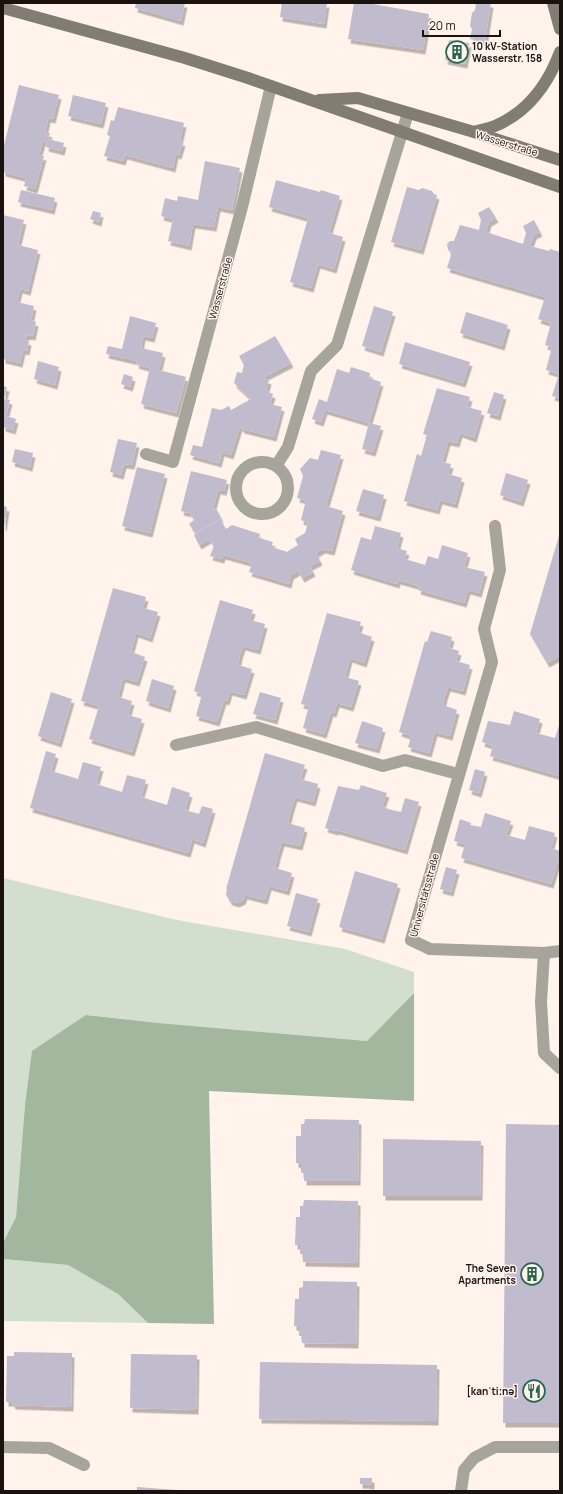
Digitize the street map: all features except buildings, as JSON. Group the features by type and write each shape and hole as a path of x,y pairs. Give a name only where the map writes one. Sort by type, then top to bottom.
{"main road":[{"path":"553,3 560,29"},
{"name":"Wasserstraße","path":"3,8 185,58 312,100 560,187"},
{"path":"474,132 499,124 510,118 537,95 546,82 560,52"},
{"name":"Wasserstraße","path":"312,100 358,98 474,132 560,160"}],"street":[{"name":"Wasserstraße","path":"146,454 173,462 242,207 271,86"},
{"path":"276,466 288,447 311,371 337,345 408,113"},
{"path":"258,462 276,466 282,471 288,484 284,502 275,510 267,513 258,514 249,510 241,503 237,495 236,486 240,474 246,467 258,462"},
{"name":"Universitätsstraße","path":"495,526 500,570 484,629 492,662 458,774 411,940 430,949 544,953 560,951"},
{"path":"176,745 256,727 384,766 405,760 458,774"},
{"path":"544,953 541,1002 544,1054 560,1068"},
{"path":"3,1447 49,1448 84,1465"},
{"path":"459,1490 464,1470 474,1458 495,1447 560,1447"}],"green space":[{"path":"3,878 177,920 345,949 414,972 414,993 367,1041 159,1023 87,1015 25,1105 16,1217 3,1243"},
{"path":"414,993 414,1101 209,1091 214,1324 148,1323 118,1294 68,1265 3,1259 3,1243 16,1217 25,1105 32,1051 86,1015 159,1023 367,1041"},
{"path":"3,1259 68,1265 118,1294 148,1323 3,1321"}],"place":[{"name":"10 kV-Station Wasserstr. 158","path":"457,52"},
{"name":"The Seven Apartments","path":"532,1274"},
{"name":"[kanˈtiːnə]","path":"534,1391"}]}
